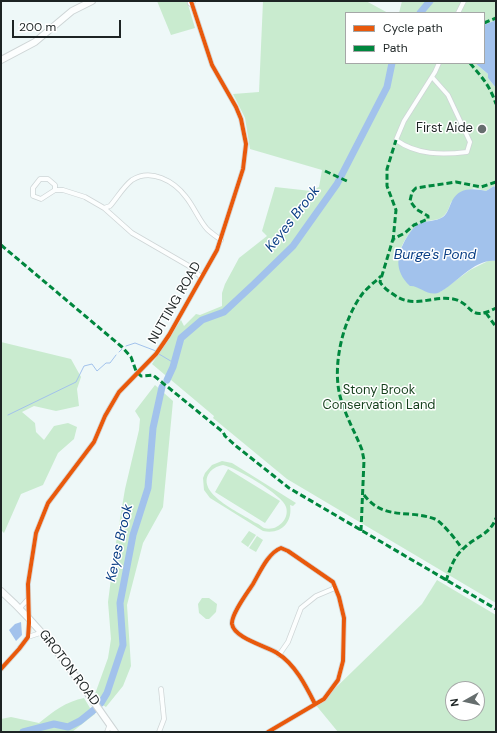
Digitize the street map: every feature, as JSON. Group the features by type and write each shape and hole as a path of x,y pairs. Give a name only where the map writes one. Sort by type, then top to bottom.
{"main road":[{"path":"1,60 35,42 72,11 92,1"},
{"name":"GROTON ROAD","path":"1,591 43,632 66,661 115,732"}],"street":[{"path":"458,12 464,1"},
{"name":"NUTTING ROAD","path":"28,636 28,598 36,533 48,503 94,442 105,416 119,392 163,344 221,240 243,169 245,137 236,107 212,65 191,2"},
{"path":"432,77 448,95 470,142 467,152 451,154 426,152 409,148 396,140 404,121 438,64"},
{"path":"104,208 110,206 125,187 133,180 143,176 158,176 170,182 185,196 206,228 221,240"},
{"path":"55,190 55,185 48,179 40,179 32,188 33,196 41,199 55,190 63,190 85,197 104,208 132,233 189,266 201,277"},
{"path":"268,732 324,699 334,689 342,666 344,618 333,582 288,551 281,548 275,550 241,603 232,619 232,625 236,632 287,660 315,704"},
{"path":"279,655 288,642 301,608 316,596 335,588"},
{"path":"20,608 28,598"},
{"path":"1,669 19,649 28,636 43,632"},
{"path":"159,732 164,722 161,689"},
{"path":"107,732 110,724"}],"green space":[{"path":"157,1 187,1 195,28 171,35"},
{"name":"Stony Brook Conservation Land","path":"263,1 366,1 386,12 345,12 345,64 476,64 488,74 488,78 496,88 496,188 494,186 486,191 474,188 451,202 448,210 441,217 423,222 415,227 404,241 399,253 409,277 416,286 429,291 440,292 470,270 490,260 496,261 496,603 287,479 213,418 214,416 152,364 181,320 184,326 196,314 200,315 222,306 222,293 225,284 239,258 267,236 262,231 275,187 311,191 319,187 322,170 250,149 245,118 233,94 259,92"},
{"path":"402,1 496,1 496,20 485,25 485,12 399,12"},
{"path":"1,342 71,359 81,377 77,389 79,406 56,411 34,406 22,412 35,423 36,432 44,440 54,426 68,423 77,427 74,439 58,453 43,485 21,494 4,533 1,530"},
{"name":"Keyes Brook","path":"155,385 173,401 163,507 143,543 127,605 131,666 123,686 106,707 101,704 101,700 95,694 108,658 111,639 108,602 125,489 139,430 140,419 135,411"},
{"path":"222,461 232,463 296,503 293,506 290,505 290,517 288,522 280,529 275,531 263,531 210,498 204,490 203,478 205,473 212,465","holes":["223,465 258,482 283,502 287,512 281,524 269,529 264,528 215,497 209,490 207,482 208,475 212,469 219,466"]},
{"path":"228,469 280,501 265,523 215,492"},
{"path":"249,531 256,535 248,547 241,542"},
{"path":"257,536 263,540 256,552 249,548"},
{"path":"437,580 496,615 496,732 338,732 315,704 323,700 422,604"},
{"path":"202,598 209,598 217,604 216,612 209,619 206,619 199,613 198,604"},
{"path":"84,698 90,708 94,707 95,714 72,732 1,732 1,719 11,717 39,723 60,708 78,699"}],"water":[{"path":"496,20 496,88 488,78 488,74 476,64 485,64 485,25"},
{"name":"Burge's Pond","path":"494,186 496,188 496,261 481,263 466,272 440,292 432,293 410,286 401,275 398,263 403,244 412,229 422,223 437,220 443,217 458,193 471,189 486,191"},
{"path":"21,622 22,635 16,641 9,630 15,624"}],"waterway":[{"name":"Keyes Brook","path":"421,12 430,1"},
{"name":"Keyes Brook","path":"167,380 173,367 181,338 202,320 224,312 293,246 337,184 387,87 392,64"},
{"path":"126,346 135,343 156,351"},
{"path":"119,352 122,349"},
{"path":"159,354 174,363"},
{"path":"8,415 76,382 84,366 92,364 97,371 106,363 110,363 116,355"},
{"name":"Keyes Brook","path":"101,703 107,693 123,645 120,603 133,535 148,488 153,428 162,387"},
{"name":"Keyes Brook","path":"23,732 54,724 68,727 80,721 95,709"}],"marked path":[{"path":"485,23 496,18"},
{"path":"471,64 488,86 496,104"},
{"path":"393,241 396,210 387,186 387,169 396,140"},
{"path":"325,171 349,182"},
{"path":"496,182 481,187 456,182 416,188 412,192 410,201 416,209 428,216 428,219 414,225 405,233 393,239 380,282 391,293 408,301 415,302 445,298 453,299 460,301 475,313 487,312 496,308"},
{"path":"1,245 122,347 131,357 136,371 141,376 153,375 223,432 225,436 236,446 289,488 496,609"},
{"path":"361,531 364,460 362,450 347,417 340,396 337,370 338,357 345,329 356,304 363,293 381,276"},
{"path":"486,313 496,327"},
{"path":"364,495 372,503 388,511 425,516 435,519 454,537 462,549"},
{"path":"446,581 453,563 461,551 486,532 496,518"}],"cycle path":[{"path":"1,669 28,637 28,584 36,533 48,503 94,442 105,416 119,392 156,354 169,335 217,250 243,169 246,144 241,119 236,107 212,65 191,1"},
{"path":"268,732 324,699 338,680 343,661 344,618 339,597 333,582 288,551 281,548 276,550 268,558 237,609 232,620 232,624 238,633 251,641 272,650 289,663 304,683 315,704"}],"place":[{"name":"First Aide","path":"482,129"}]}
